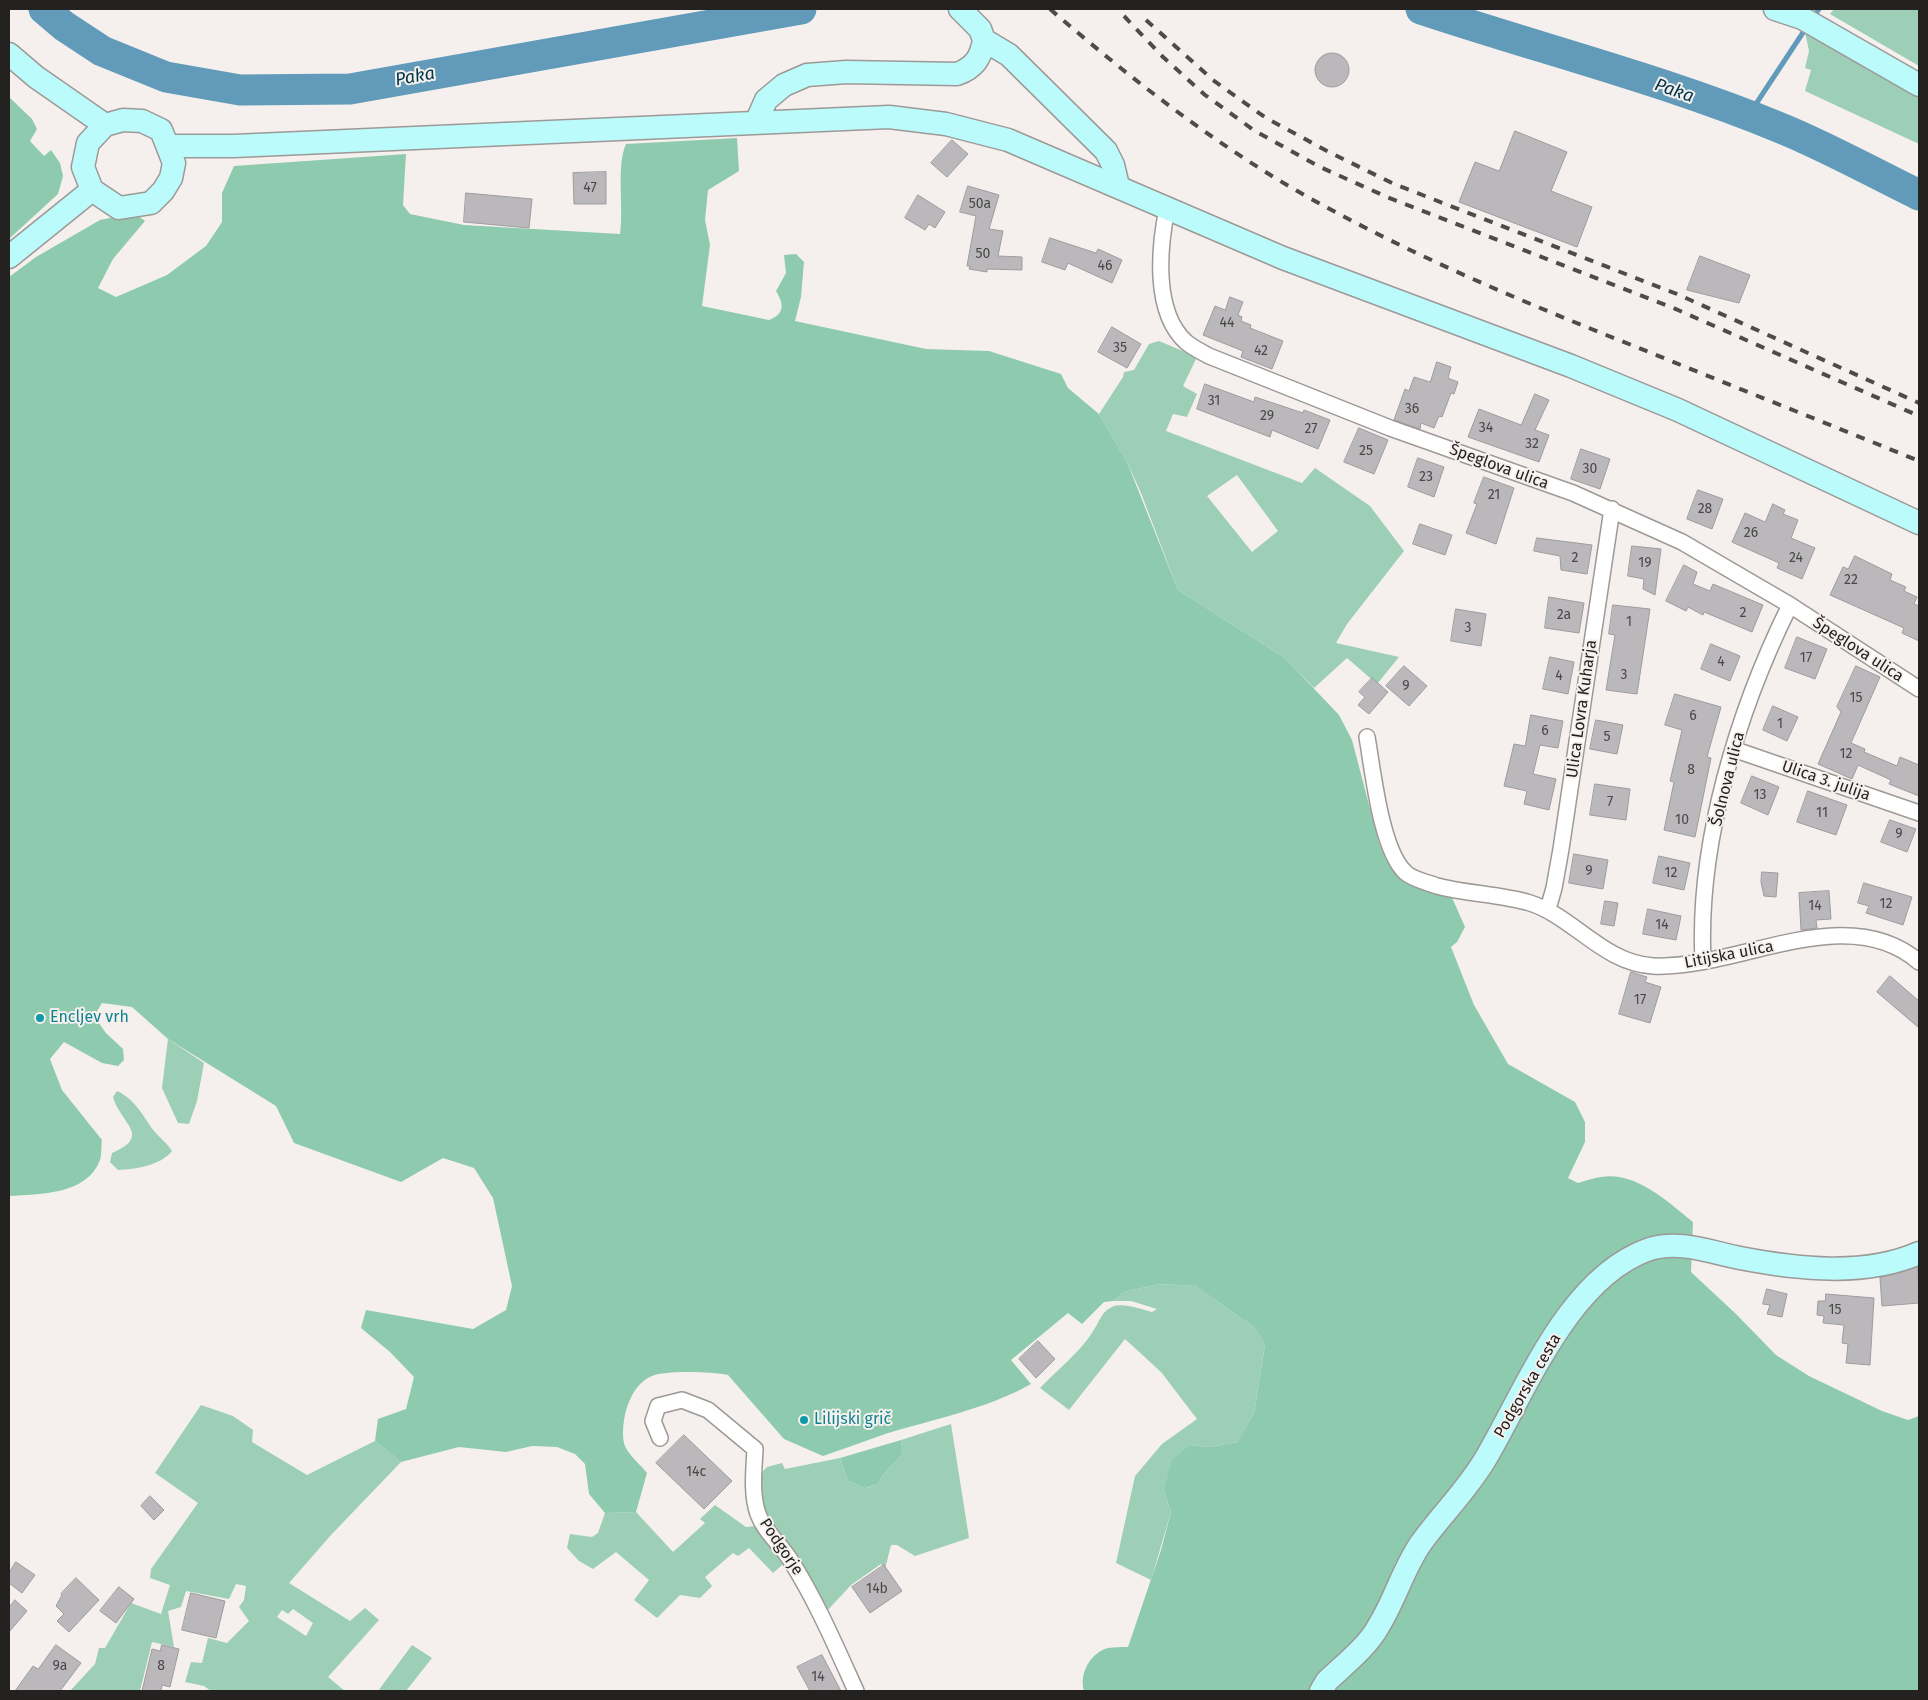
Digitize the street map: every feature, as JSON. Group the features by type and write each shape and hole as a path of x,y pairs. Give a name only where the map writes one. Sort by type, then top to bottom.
{"main road":[{"path":"1775,9 1802,18 1919,85"},
{"path":"756,123 766,100 784,85 807,75 846,72 957,74 968,70 976,63 982,53 984,40 980,29 965,14"},
{"path":"984,40 1009,55 1106,151 1113,166 1118,186"},
{"path":"9,54 36,77 105,125"},
{"path":"169,146 244,146 889,117 946,124 1008,140 1283,258 1571,366 1678,410 1919,522"},
{"path":"124,120 142,121 161,130 169,146 174,163 171,178 163,191 151,203 119,208 92,190 84,167 88,143 105,125 124,120"},
{"path":"9,256 92,190"},
{"name":"Podgorska cesta","path":"1321,1691 1327,1681 1378,1629 1406,1566 1423,1541 1466,1490 1486,1458 1544,1350 1591,1289 1614,1267 1636,1254 1663,1246 1681,1246 1770,1264 1812,1268 1877,1265 1919,1253"}],"street":[{"name":"Špeglova ulica","path":"1167,209 1160,260 1166,310 1171,321 1187,343 1209,356 1390,428 1612,509 1682,542 1790,605 1919,689"},
{"name":"Ulica Lovra Kuharja","path":"1548,908 1561,850 1612,509"},
{"name":"Šolnova ulica","path":"1703,961 1702,932 1711,849 1733,749 1759,676 1790,605"},
{"path":"1366,737 1384,830 1392,854 1406,874 1437,886 1527,902 1548,908"},
{"name":"Ulica 3. julija","path":"1733,749 1919,813"},
{"name":"Litijska ulica","path":"1548,908 1595,944 1625,959 1651,966 1703,961 1817,938 1848,935 1865,936 1898,947 1919,962"},
{"name":"Podgorje","path":"660,1438 653,1421 658,1406 682,1400 708,1410 755,1449 753,1479 758,1513 768,1534 790,1559 814,1600 856,1691"}],"green space":[{"path":"1834,9 1919,9 1919,66 1830,14"},
{"path":"1805,32 1919,97 1919,144 1805,91 1811,70 1805,68 1809,51"},
{"path":"9,97 32,119 37,129 30,141 44,156 51,150 60,163 63,176 58,194 9,239"},
{"path":"737,138 739,171 708,190 705,220 710,245 702,306 769,320 774,318 782,308 781,300 776,291 786,273 784,255 796,254 804,262 801,297 795,321 926,349 989,351 1061,374 1068,388 1099,414 1127,462 1178,590 1285,658 1339,715 1352,740 1379,843 1386,860 1405,880 1450,893 1465,927 1457,942 1451,947 1474,1005 1508,1064 1575,1102 1585,1122 1585,1142 1568,1178 1578,1183 1614,1176 1639,1183 1662,1197 1693,1222 1691,1272 1776,1355 1809,1376 1882,1411 1908,1420 1919,1416 1919,1691 1084,1691 1083,1678 1085,1671 1087,1665 1096,1654 1108,1648 1128,1647 1161,1550 1171,1512 1164,1491 1172,1460 1190,1445 1209,1447 1237,1442 1254,1413 1265,1345 1254,1327 1195,1286 1159,1284 1124,1292 1113,1301 1104,1302 1082,1324 1068,1313 1011,1360 1031,1384 978,1407 885,1434 823,1456 784,1439 728,1375 678,1372 652,1376 637,1387 628,1405 623,1425 625,1447 647,1473 636,1512 605,1513 589,1494 585,1464 575,1454 557,1447 532,1446 506,1452 459,1447 401,1462 375,1441 378,1419 406,1409 414,1377 390,1352 361,1328 366,1310 473,1329 506,1310 512,1286 493,1198 474,1168 443,1158 401,1182 294,1143 276,1106 168,1039 132,1007 102,1003 94,1016 106,1033 123,1049 124,1060 118,1066 102,1063 64,1042 50,1059 62,1090 102,1140 100,1160 94,1172 74,1186 61,1190 9,1196 9,277 36,257 100,220 134,213 145,221 113,259 98,288 116,297 167,275 206,246 222,222 222,193 234,166 406,154 403,205 410,214 464,225 620,234 621,163 626,144"},
{"path":"1159,341 1197,357 1183,386 1197,394 1187,417 1173,414 1166,431 1302,483 1315,468 1370,506 1404,551 1347,624 1336,643 1399,657 1377,684 1347,658 1314,688 1285,658 1178,590 1141,493 1127,462 1099,414 1123,377 1124,372 1134,370 1149,344","holes":["1237,475 1278,531 1252,552 1207,496"]},
{"path":"168,1039 204,1063 197,1101 189,1124 178,1123 162,1088"},
{"path":"117,1091 134,1103 154,1131 170,1148 172,1151 167,1156 147,1166 125,1170 118,1170 110,1162 112,1153 124,1147 130,1141 132,1135 113,1097"},
{"path":"1159,1284 1195,1286 1254,1327 1265,1345 1254,1413 1237,1442 1209,1447 1190,1445 1164,1491 1171,1512 1151,1580 1116,1563 1135,1476 1162,1444 1197,1419 1161,1372 1125,1339 1069,1410 1040,1388 1090,1336 1107,1310 1114,1306 1123,1305 1152,1312 1157,1309 1131,1301 1113,1301 1124,1292"},
{"path":"201,1405 233,1416 253,1430 252,1442 307,1475 375,1441 401,1462 331,1535 289,1583 350,1621 365,1608 379,1620 328,1677 345,1691 211,1691 204,1686 185,1682 191,1662 202,1663 208,1638 227,1643 249,1621 239,1607 244,1600 246,1586 236,1584 229,1599 186,1591 181,1607 168,1611 174,1647 152,1642 140,1691 70,1691 95,1664 99,1648 105,1648 131,1603 161,1614 170,1585 150,1578 151,1569 198,1503 155,1473","holes":["293,1609 313,1623 306,1636 277,1617 282,1610 288,1614"]},
{"path":"951,1424 969,1538 915,1556 897,1545 891,1545 885,1569 881,1564 851,1585 825,1613 771,1526 760,1500 759,1475 767,1467 782,1463 785,1469 840,1458 848,1481 867,1488 878,1484 903,1453 901,1440"},
{"path":"901,1440 903,1453 878,1484 866,1488 848,1481 840,1458"},
{"path":"715,1505 746,1527 756,1526 788,1560 773,1573 749,1548 738,1556 733,1553 705,1577 712,1586 700,1598 680,1595 657,1618 634,1600 649,1580 616,1552 593,1569 579,1561 567,1548 570,1534 592,1537 598,1533 605,1513 636,1512 673,1552 705,1523 700,1519"},
{"path":"412,1645 432,1658 406,1691 378,1691"}],"building":[{"path":"1332,53 1344,58 1349,70 1344,82 1332,87 1320,82 1315,70 1320,58"},
{"path":"1515,131 1567,152 1551,191 1592,207 1577,247 1459,202 1475,162 1499,171"},
{"path":"952,140 968,154 947,177 931,163"},
{"path":"606,172 606,204 574,204 573,173"},
{"path":"968,186 999,195 989,229 1003,231 998,256 1022,257 1022,270 987,269 987,272 969,269 970,266 967,266 976,216 960,212"},
{"path":"466,193 532,199 529,228 464,222"},
{"path":"918,195 945,212 935,228 929,224 925,230 905,218"},
{"path":"1050,238 1096,253 1098,249 1122,260 1112,283 1068,263 1065,270 1042,262"},
{"path":"1700,256 1750,275 1739,303 1687,290"},
{"path":"1230,297 1243,302 1238,315 1242,317 1241,321 1251,325 1250,328 1283,341 1272,369 1241,357 1243,351 1203,335 1215,306 1225,310"},
{"path":"1112,327 1141,344 1127,368 1098,352"},
{"path":"1437,362 1451,367 1448,378 1458,382 1454,394 1451,393 1442,417 1439,416 1434,428 1421,423 1420,429 1394,420 1405,389 1409,391 1414,377 1430,382"},
{"path":"1205,384 1254,402 1255,397 1303,413 1304,410 1330,420 1318,449 1272,430 1270,437 1197,409"},
{"path":"1535,394 1549,400 1535,430 1549,435 1539,462 1468,437 1479,409 1521,425"},
{"path":"1359,428 1388,440 1374,474 1344,462"},
{"path":"1581,449 1610,459 1600,489 1571,479"},
{"path":"1418,458 1444,467 1434,497 1408,487"},
{"path":"1484,477 1514,488 1496,544 1466,533 1477,504 1474,503"},
{"path":"1698,490 1723,499 1712,529 1687,519"},
{"path":"1773,504 1785,510 1783,514 1798,520 1791,538 1815,548 1802,579 1777,568 1779,563 1732,542 1745,513 1765,522"},
{"path":"1420,524 1452,535 1445,555 1413,544"},
{"path":"1537,538 1592,545 1587,574 1561,570 1560,556 1534,551"},
{"path":"1632,546 1661,549 1655,595 1643,589 1644,579 1628,576"},
{"path":"1855,556 1892,574 1890,580 1906,587 1904,591 1917,597 1914,604 1919,606 1919,641 1902,633 1904,628 1830,595 1843,567 1848,569"},
{"path":"1684,565 1697,572 1693,584 1710,591 1713,584 1763,605 1752,632 1704,612 1703,615 1688,607 1686,611 1666,601"},
{"path":"1549,597 1584,603 1579,633 1545,628"},
{"path":"1613,605 1650,609 1637,694 1606,690 1615,635 1609,634"},
{"path":"1456,609 1486,614 1481,646 1451,641"},
{"path":"1797,637 1827,649 1815,679 1785,668"},
{"path":"1711,644 1740,656 1730,681 1701,669"},
{"path":"1550,657 1574,662 1568,694 1543,689"},
{"path":"1404,666 1427,686 1409,706 1386,686"},
{"path":"1856,666 1880,677 1851,743 1865,749 1864,752 1897,766 1900,757 1919,765 1919,796 1889,784 1891,780 1858,765 1852,779 1818,764 1841,712 1837,707"},
{"path":"1372,678 1388,692 1369,714 1358,705 1365,697 1359,692"},
{"path":"1675,694 1721,707 1707,757 1711,758 1695,837 1664,830 1674,782 1670,781 1682,730 1665,725"},
{"path":"1773,706 1798,717 1787,741 1763,730"},
{"path":"1531,715 1563,721 1558,748 1540,745 1533,774 1556,779 1549,810 1524,804 1527,791 1504,786 1514,744 1525,746"},
{"path":"1596,720 1623,725 1617,754 1590,749"},
{"path":"1752,776 1779,787 1768,815 1741,803"},
{"path":"1595,784 1630,789 1626,820 1590,815"},
{"path":"1808,791 1847,805 1836,835 1797,822"},
{"path":"1890,820 1916,829 1907,852 1881,842"},
{"path":"1574,854 1608,860 1603,889 1569,883"},
{"path":"1659,856 1690,863 1684,890 1653,883"},
{"path":"1762,872 1778,873 1776,897 1764,896 1761,882"},
{"path":"1864,883 1912,897 1903,925 1866,913 1869,906 1858,903"},
{"path":"1829,891 1831,919 1816,920 1817,928 1801,930 1799,893"},
{"path":"1605,901 1618,903 1614,926 1601,924"},
{"path":"1648,909 1681,916 1676,940 1643,934"},
{"path":"1631,972 1647,977 1645,982 1661,987 1650,1023 1619,1014"},
{"path":"1890,976 1919,1001 1919,1028 1877,992"},
{"path":"1918,1267 1919,1303 1882,1306 1880,1278"},
{"path":"1767,1289 1787,1294 1782,1317 1767,1314 1770,1305 1763,1304"},
{"path":"1826,1294 1874,1298 1870,1365 1846,1363 1848,1344 1842,1343 1844,1325 1823,1323 1824,1316 1817,1315 1818,1301 1825,1301"},
{"path":"1038,1341 1055,1359 1036,1378 1019,1359"},
{"path":"684,1435 732,1481 704,1509 656,1463"},
{"path":"150,1496 164,1510 154,1520 141,1506"},
{"path":"16,1562 35,1575 22,1593 9,1583 9,1573"},
{"path":"884,1565 902,1591 870,1613 852,1587"},
{"path":"76,1578 99,1600 69,1632 57,1621 64,1614 56,1606 61,1594"},
{"path":"119,1587 134,1599 116,1623 100,1611"},
{"path":"191,1593 225,1601 216,1638 182,1630"},
{"path":"15,1600 27,1611 9,1632 9,1608"},
{"path":"56,1645 81,1663 60,1691 15,1691 33,1666 38,1669"},
{"path":"162,1645 179,1649 170,1687 162,1685 161,1691 142,1691 152,1649 160,1651"},
{"path":"822,1655 841,1691 810,1691 797,1667"}],"waterway":[{"name":"Paka","path":"44,9 64,26 102,51 166,77 240,90 350,89 801,9"},
{"name":"Paka","path":"1421,9 1648,80 1738,111 1817,144 1919,195"},
{"path":"1812,19 1819,9"},
{"path":"1748,116 1806,28"}],"railway":[{"path":"1050,9 1142,85 1238,155 1346,218 1428,259 1512,296 1919,461"},
{"path":"1124,16 1163,57 1205,95 1255,131 1320,167 1387,197 1671,307 1919,416"},
{"path":"1146,20 1213,80 1266,118 1329,152 1394,184 1677,294 1919,403"}],"place":[{"name":"Encljev vrh","path":"40,1018"},
{"name":"Lilijski grič","path":"804,1420"}]}
